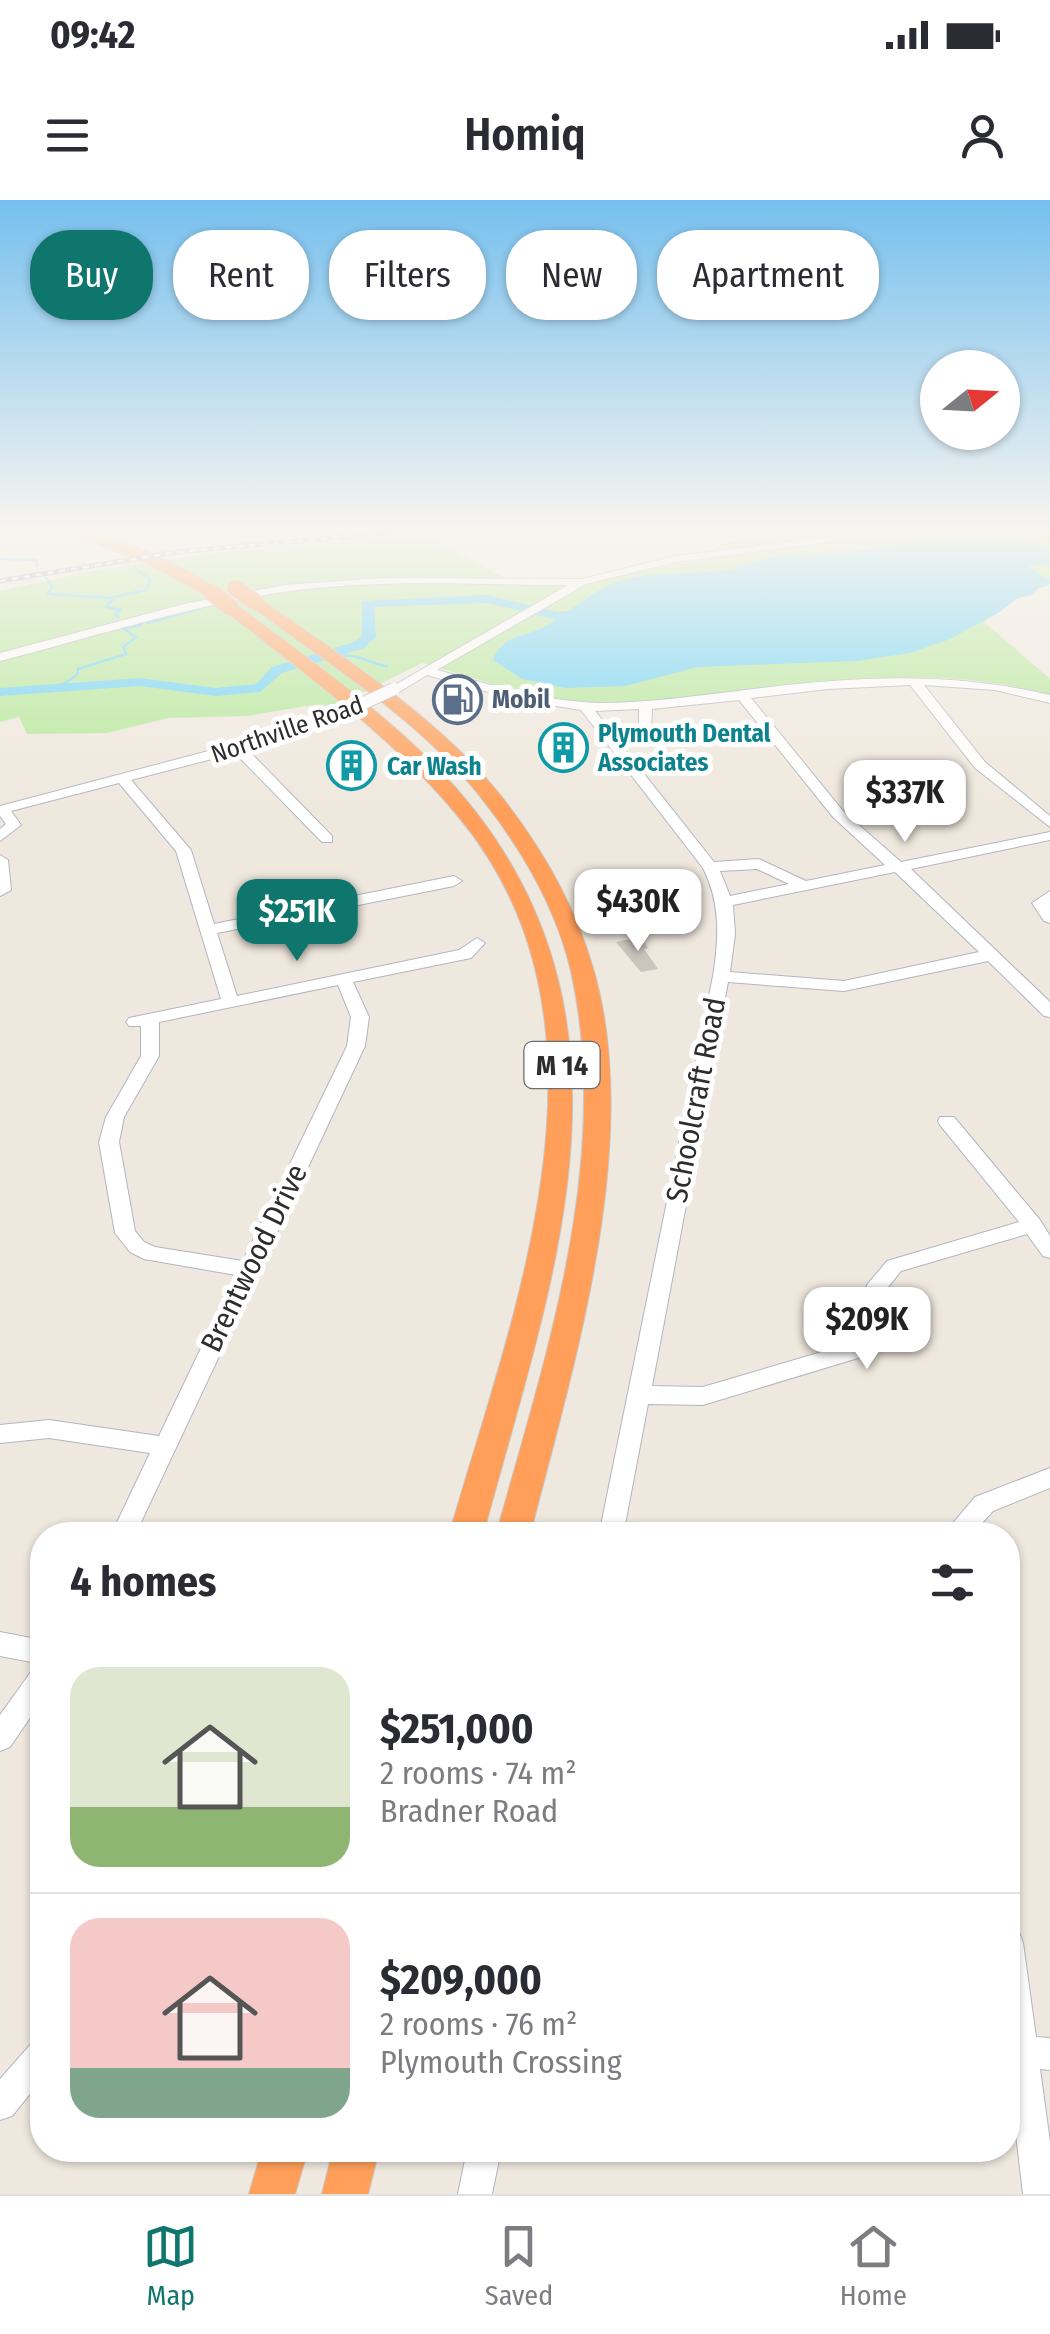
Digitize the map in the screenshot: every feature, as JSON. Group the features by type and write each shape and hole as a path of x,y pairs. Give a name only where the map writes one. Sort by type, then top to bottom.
{"highway":[{"name":"M 14","path":"253,624 411,753 474,822 524,902 548,970 557,1017 564,1104 552,1215 469,1522"},
{"name":"M 14","path":"285,624 431,737 494,801 538,862 562,910 584,986 598,1072 594,1196 582,1265 516,1522"},
{"path":"272,2194 281,2162"},
{"path":"345,2194 353,2162"}],"street":[{"path":"0,657 124,624"},
{"name":"Northville Road","path":"1,810 238,748 336,716 394,689 507,624"},
{"path":"426,671 527,699 586,707 914,681 975,682 1050,699"},
{"path":"914,681 980,765 1050,823"},
{"path":"742,694 805,779 1050,1012"},
{"path":"610,738 646,726 645,704"},
{"name":"Schoolcraft Road","path":"586,707 710,866 725,902 728,932 614,1522"},
{"path":"238,748 327,839"},
{"path":"122,778 184,850 230,1002"},
{"path":"0,837 14,824 1,810"},
{"path":"725,902 1050,836"},
{"path":"0,860 0,891"},
{"path":"710,866 759,864 805,886"},
{"path":"208,930 454,881"},
{"path":"1050,896 1040,903 1050,918"},
{"path":"249,1270 160,1257 137,1247 124,1233 109,1142 116,1118 150,1056 143,1021 465,954 476,943"},
{"path":"720,976 844,986 990,954"},
{"name":"Brentwood Drive","path":"129,1522 356,1046 360,1017 343,978"},
{"path":"948,1121 1050,1251"},
{"path":"638,1395 703,1396 850,1352 871,1333 878,1285 894,1266 1033,1225"},
{"path":"0,1434 50,1429 163,1446"},
{"path":"967,1522 984,1504 1050,1478"},
{"path":"0,1644 30,1650"},
{"path":"0,1738 30,1695"},
{"path":"1020,1992 1035,2053 1040,2194"},
{"path":"0,2104 30,2069"},
{"path":"475,2194 482,2162"}],"green space":[{"path":"0,624 987,624 1050,679 1050,695 994,683 880,678 594,703 540,698 422,663 321,713 312,705 247,716 168,718 107,733 27,734 19,717 0,722"}],"water":[{"path":"978,624 910,653 856,661 697,667 626,686 565,688 522,679 493,660 509,640 548,625"}],"building":[{"path":"640,937 658,969 641,972 616,942"}],"waterway":[{"path":"0,692 140,682 216,692 260,688 277,670 359,645 369,637 368,624"},
{"path":"56,689 77,675 78,669 126,654 123,647 136,637 124,629 141,625"},
{"path":"341,656 387,666"}],"place":[{"name":"Mobil","path":"457,699"},
{"name":"Plymouth Dental Associates","path":"563,747"},
{"name":"Car Wash","path":"352,766"}]}
